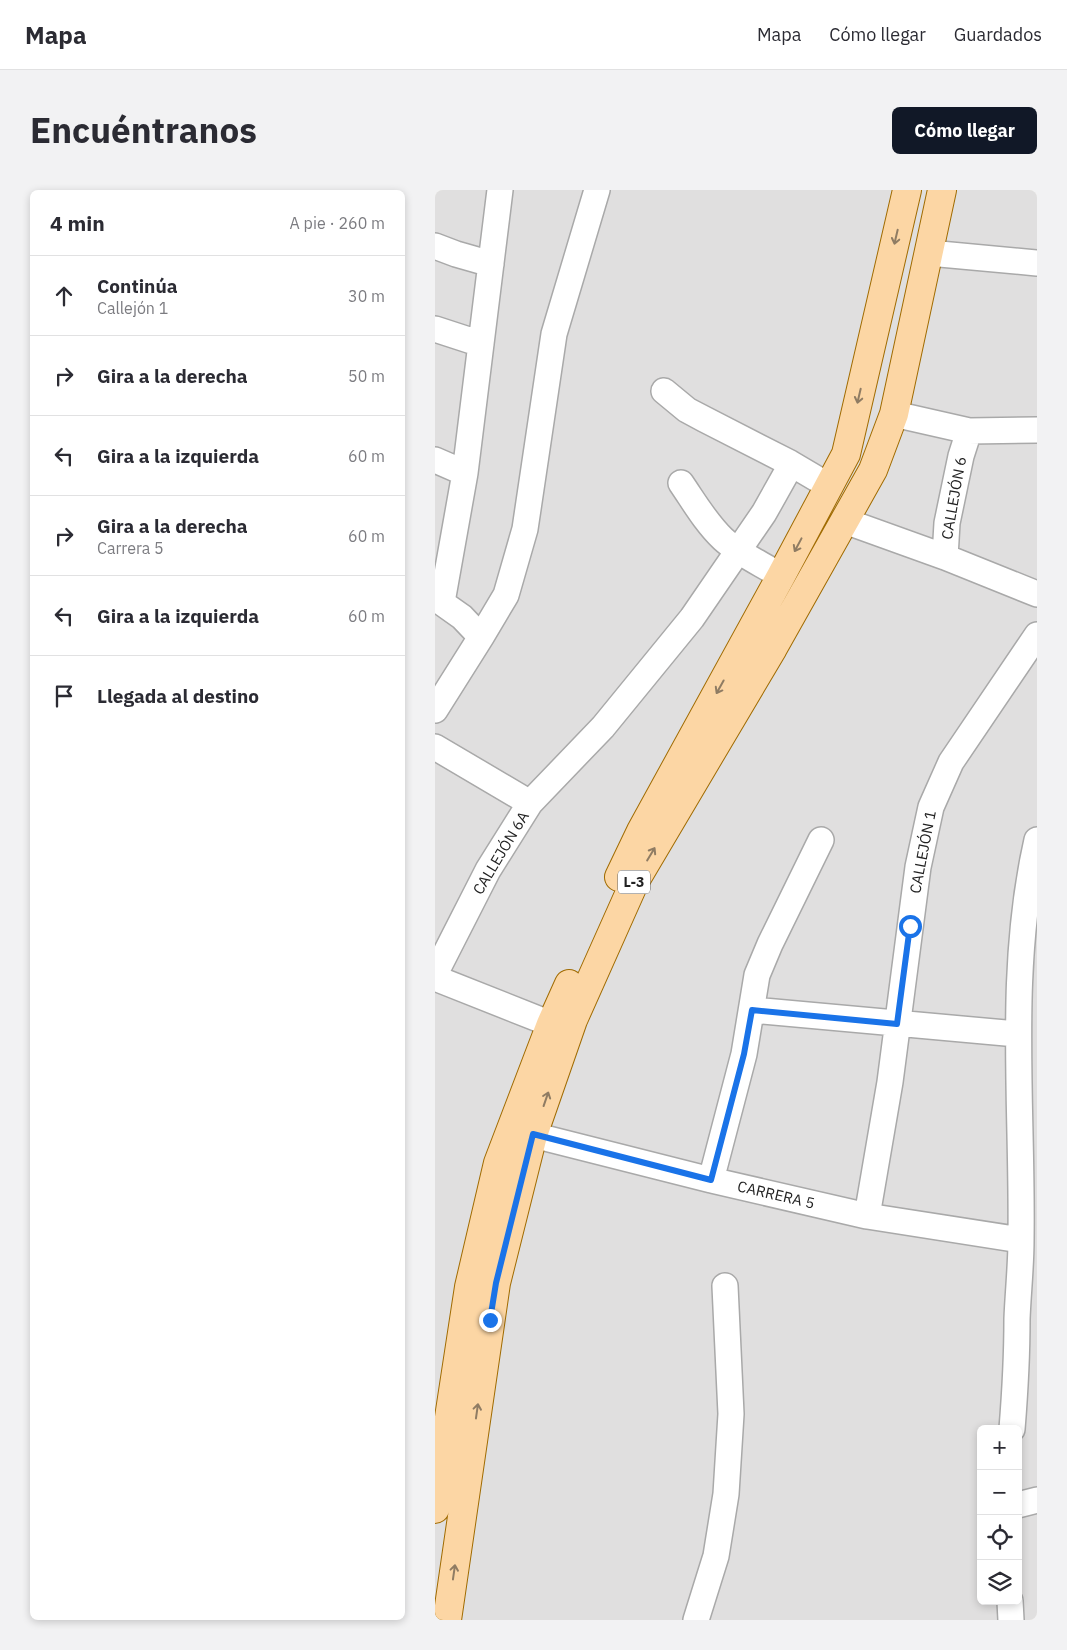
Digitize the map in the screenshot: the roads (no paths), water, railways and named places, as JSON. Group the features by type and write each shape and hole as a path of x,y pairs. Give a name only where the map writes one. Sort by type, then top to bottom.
{"main road":[{"name":"L-3","path":"435,1509 469,1286 497,1163 551,1024 641,830 846,454 907,190"},
{"name":"L-3","path":"447,1620 496,1283 533,1134 573,1020 635,881 773,648 873,470 894,414 942,190"}],"street":[{"path":"481,637 462,617 439,600 465,473 500,190"},
{"path":"435,710 505,595 525,529 555,334 597,190"},
{"path":"435,246 491,264"},
{"path":"929,253 1037,263"},
{"path":"435,329 481,344"},
{"path":"665,391 687,410 791,463 829,486"},
{"path":"894,414 969,431 1037,430"},
{"name":"CALLEJÓN 6","path":"969,431 961,456 947,523 945,557 1037,594"},
{"path":"435,460 465,473"},
{"path":"530,803 603,727 692,618 764,512 791,463"},
{"path":"681,483 711,526 723,539 781,576"},
{"path":"845,521 945,557"},
{"name":"CALLEJÓN 1","path":"867,1216 890,1082 918,867 931,807 951,762 1037,635"},
{"name":"CALLEJÓN 6A","path":"435,747 530,803 488,870 435,974"},
{"path":"711,1180 744,1054 757,975 770,944 821,840"},
{"path":"1013,1425 1027,1364 1021,1240 1017,1034 1028,963 1029,875 1037,840"},
{"path":"435,978 551,1024"},
{"path":"752,1010 1017,1034"},
{"name":"CARRERA 5","path":"533,1134 711,1180 867,1216 1021,1240"},
{"path":"696,1620 716,1556 725,1494 731,1414 725,1286"},
{"path":"1022,1504 1037,1500"},
{"path":"1010,1605 1011,1620"}]}
